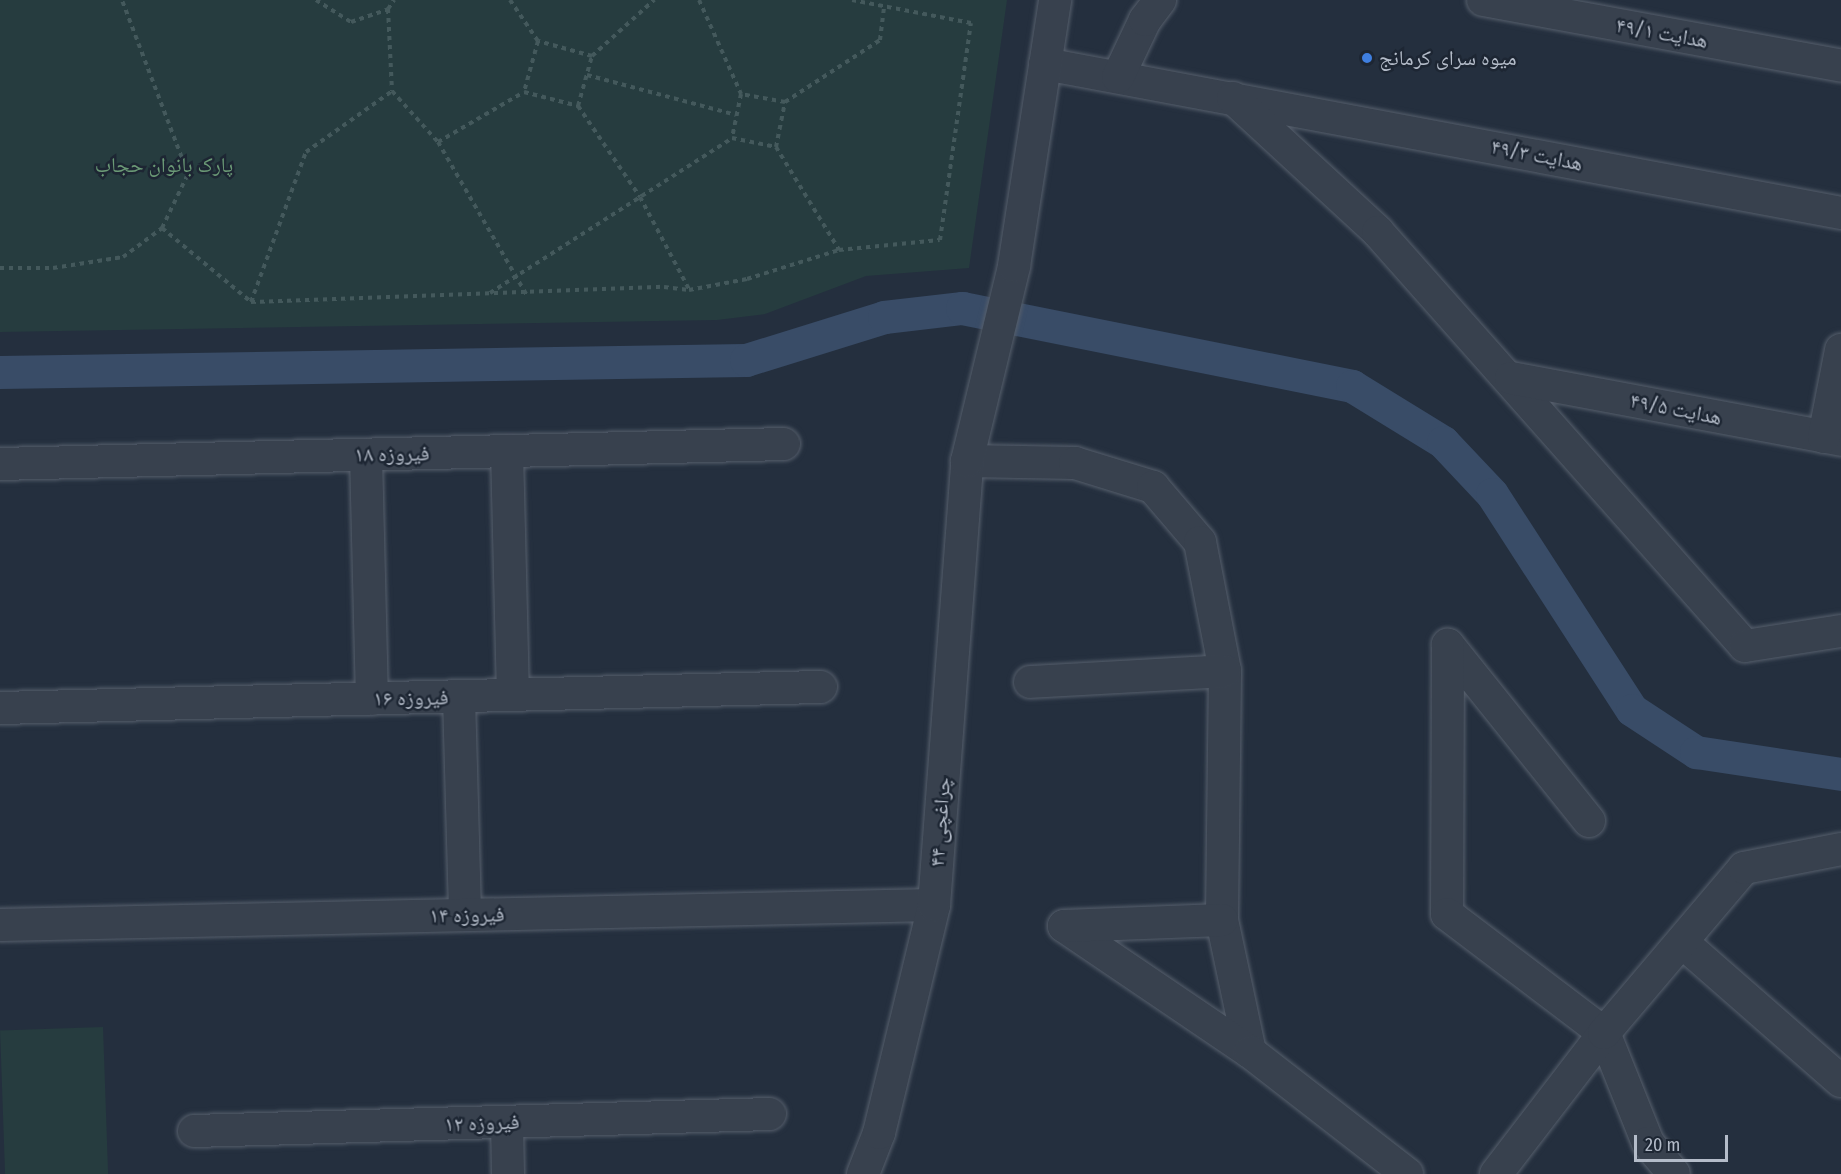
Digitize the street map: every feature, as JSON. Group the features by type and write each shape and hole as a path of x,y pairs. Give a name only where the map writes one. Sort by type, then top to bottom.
{"street":[{"name":"چراغچی ۴۴","path":"863,1174 879,1133 934,906 967,461 1014,266 1055,0"},
{"path":"1118,77 1145,20 1160,0"},
{"name":"هدایت ۴۹/۱","path":"1483,0 1841,66"},
{"name":"هدایت ۴۹/۳","path":"1045,64 1841,213"},
{"path":"1233,98 1378,232 1511,378 1745,646 1841,631"},
{"path":"1833,439 1841,350"},
{"name":"هدایت ۴۹/۵","path":"1511,378 1833,439"},
{"name":"فیروزه ۱۸","path":"0,464 784,444"},
{"path":"507,451 513,695"},
{"path":"366,455 372,699"},
{"path":"967,461 1075,463 1153,487 1200,542 1225,671 1222,920 1250,1052"},
{"path":"1589,821 1448,645 1447,914 1604,1033 1648,1143 1674,1174"},
{"path":"1030,682 1225,671"},
{"name":"فیروزه ۱۶","path":"0,708 821,687"},
{"path":"459,697 465,915"},
{"path":"1496,1174 1604,1033 1744,868 1841,849"},
{"name":"فیروزه ۱۴","path":"0,925 934,906"},
{"path":"1222,920 1064,926 1250,1052 1407,1174"},
{"path":"1682,942 1841,1081"},
{"name":"فیروزه ۱۲","path":"194,1131 770,1114"},
{"path":"507,1122 508,1174"}],"path":[{"path":"0,268 53,268 123,257 162,228 188,174 122,0"},
{"path":"316,0 351,22 388,9"},
{"path":"394,0 388,9 392,91 438,142 517,274 526,294"},
{"path":"510,0 538,41 592,56"},
{"path":"578,106 592,56 654,0"},
{"path":"699,0 741,94 732,138"},
{"path":"162,228 251,302 526,294 664,287 689,290 747,279 839,249 940,240 971,23 852,0"},
{"path":"741,94 785,102 880,40 884,6"},
{"path":"438,142 524,92 538,41"},
{"path":"587,75 736,115"},
{"path":"251,302 306,152 392,91"},
{"path":"524,92 578,106 640,197 689,290"},
{"path":"785,102 776,147 839,249"},
{"path":"489,294 732,138 776,147"}],"green space":[{"name":"پارک بانوان حجاب","path":"0,0 1007,0 969,268 866,276 765,314 717,320 0,332"},
{"path":"103,1027 108,1174 5,1174 0,1031"}],"waterway":[{"path":"0,372 746,360 884,317 962,308 1352,386 1443,442 1492,494 1632,710 1696,752 1841,774"}],"place":[{"name":"میوه سرای کرمانج","path":"1367,58"}]}
